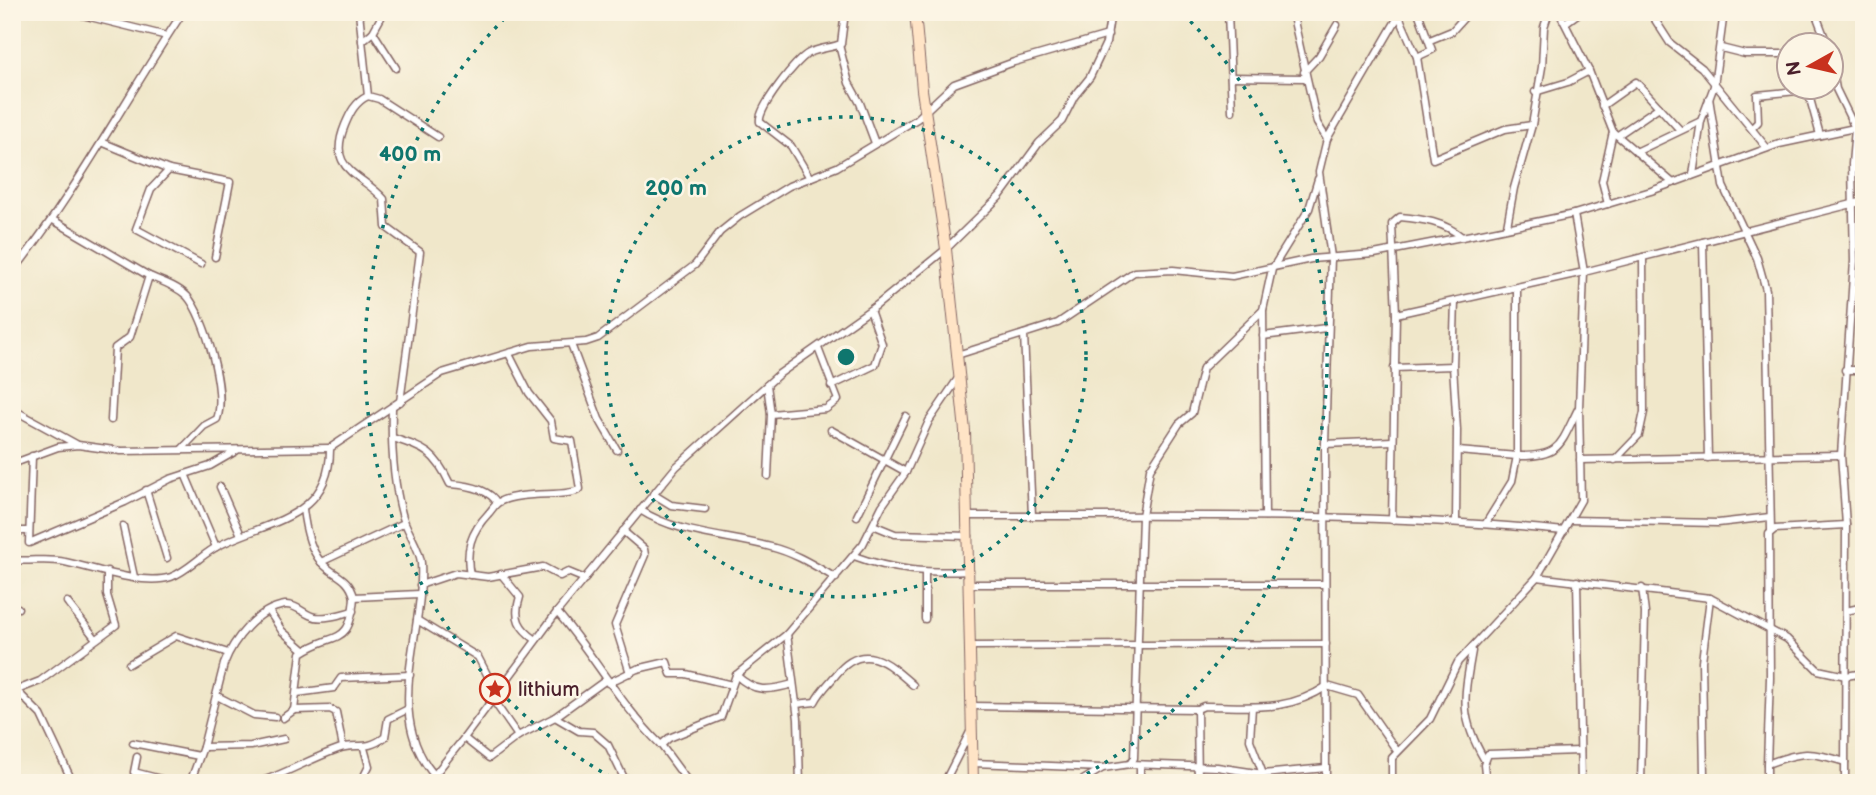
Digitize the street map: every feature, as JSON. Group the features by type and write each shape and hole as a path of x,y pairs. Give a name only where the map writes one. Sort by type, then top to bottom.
{"street":[{"path":"70,12 167,36"},
{"path":"12,273 53,220 95,152 104,143 133,88 183,12"},
{"path":"359,12 368,96"},
{"path":"362,41 373,32 384,12"},
{"path":"819,12 844,14 839,45 849,83 860,103 875,143"},
{"path":"915,12 925,112 946,249 960,376 971,584 971,728 974,783"},
{"path":"428,783 557,612 685,459 767,385 870,310 946,249 986,212 1039,143 1062,121 1099,61 1108,35 1111,12"},
{"path":"1228,12 1232,111"},
{"path":"1292,12 1317,123 1327,139"},
{"path":"1417,57 1432,50 1418,12"},
{"path":"1430,40 1452,31 1469,12"},
{"path":"1507,226 1532,125 1549,12"},
{"path":"1559,12 1589,71 1615,133 1673,183"},
{"path":"1565,23 1580,12"},
{"path":"1650,12 1670,43 1702,68 1767,148"},
{"path":"1693,175 1701,121 1714,86 1724,12"},
{"path":"1815,12 1823,32"},
{"path":"1400,14 1417,57 1433,159 1505,129 1532,125"},
{"path":"1265,516 1263,310 1272,269 1309,209 1327,139 1400,14"},
{"path":"1305,75 1337,25"},
{"path":"373,32 396,68"},
{"path":"12,464 32,456 78,445 121,450 236,451 330,448 442,373 535,346 586,342 608,332 695,265 720,232 740,216 789,186 837,167 925,112 954,84 1010,63 1108,35"},
{"path":"810,178 796,152 760,122 759,115 783,79 807,54 839,45"},
{"path":"1721,48 1745,54 1774,54"},
{"path":"1535,92 1568,82 1589,71"},
{"path":"1231,77 1305,75"},
{"path":"1602,106 1636,82 1680,130"},
{"path":"1752,128 1758,122 1757,95 1774,93"},
{"path":"368,96 379,99 438,137"},
{"path":"368,96 351,110 342,132 339,146 342,162 347,170 384,199 387,207 386,227 420,252 400,402"},
{"path":"1709,98 1723,186 1758,258 1766,290 1771,531 1768,560 1770,630 1767,783"},
{"path":"1811,102 1820,135"},
{"path":"1842,102 1855,128 1854,261 1841,455 1846,525 1845,783"},
{"path":"1608,204 1602,181 1615,133 1658,107"},
{"path":"1636,152 1701,121"},
{"path":"957,355 1058,323 1133,272 1173,270 1232,276 1331,257 1391,250 1462,237 1574,214 1673,183 1767,148 1864,126"},
{"path":"104,143 169,170 230,182 215,257"},
{"path":"169,170 150,189 136,229 201,264"},
{"path":"1319,172 1331,257 1326,328 1324,516 1326,783"},
{"path":"1396,314 1584,272 1864,201"},
{"path":"1392,783 1392,758 1413,740 1430,719 1450,675 1537,577 1581,500 1579,408 1584,272 1574,214"},
{"path":"1392,520 1396,314 1391,250 1392,224 1400,218 1448,225 1462,237"},
{"path":"53,220 187,296 217,369 221,401 217,419 204,426 182,449"},
{"path":"1703,242 1708,458"},
{"path":"1615,460 1639,435 1644,412 1643,257"},
{"path":"111,420 115,348 130,337 149,275"},
{"path":"1486,523 1512,481 1517,456 1517,288"},
{"path":"1455,301 1453,366 1458,451 1456,520"},
{"path":"831,386 875,365 881,342 870,310"},
{"path":"1130,764 1136,740 1134,709 1142,516 1150,469 1179,424 1192,413 1203,368 1263,310"},
{"path":"1263,335 1326,328"},
{"path":"1024,334 1032,516"},
{"path":"571,344 586,389 617,450"},
{"path":"771,414 826,409 838,400 818,348"},
{"path":"470,575 468,551 475,528 497,503 521,494 577,493 580,484 572,442 554,438 551,421 529,393 509,354"},
{"path":"1394,368 1453,366"},
{"path":"1845,370 1864,370"},
{"path":"661,745 669,738 721,717 736,675 787,634 854,556 906,472 929,421 960,376"},
{"path":"767,385 771,414 768,476"},
{"path":"392,408 393,461 404,523 421,559 408,709 417,746 434,775"},
{"path":"1458,451 1517,456 1543,456 1552,453 1579,408"},
{"path":"12,409 78,445"},
{"path":"857,516 906,416"},
{"path":"831,430 906,472"},
{"path":"393,438 417,446 438,460 450,484 470,485 494,497 497,503"},
{"path":"1325,444 1392,441"},
{"path":"12,560 63,561 134,577 171,577 216,547 240,535 276,525 303,509 325,479 330,448"},
{"path":"32,456 32,514 27,540 34,542 146,490 210,466 236,451"},
{"path":"1580,460 1841,455"},
{"path":"185,474 216,547"},
{"path":"220,487 240,535"},
{"path":"146,490 167,558"},
{"path":"653,495 671,505 705,509"},
{"path":"294,710 299,657 304,650 344,634 353,611 354,597 347,580 321,562 309,539 303,509"},
{"path":"640,510 660,522 773,547 799,557 836,578"},
{"path":"968,516 1324,516 1456,520 1564,531"},
{"path":"1570,520 1718,523 1770,517"},
{"path":"321,562 404,523"},
{"path":"873,525 895,534 969,536"},
{"path":"1771,531 1846,525"},
{"path":"123,526 134,577"},
{"path":"12,531 27,531"},
{"path":"623,531 644,549 645,555 615,625 630,673"},
{"path":"854,556 887,568 925,573 970,571"},
{"path":"420,585 456,573 480,578 543,567 560,576 568,572 585,579"},
{"path":"73,783 41,715 14,690 40,681 116,625 107,594 107,571"},
{"path":"925,573 925,619"},
{"path":"501,574 520,597 515,607 519,625 536,640"},
{"path":"1537,577 1710,598 1787,639 1818,670 1846,676 1864,673"},
{"path":"1577,581 1581,783"},
{"path":"971,584 1324,584"},
{"path":"1641,783 1645,613 1642,589"},
{"path":"354,597 419,594"},
{"path":"1701,783 1704,776 1702,661 1710,598"},
{"path":"67,602 96,639"},
{"path":"190,783 203,747 228,653 248,627 268,611 285,605 295,606 315,617 353,611"},
{"path":"1846,611 1864,607"},
{"path":"268,611 282,631 304,650"},
{"path":"557,612 593,657 607,682 661,745 689,783"},
{"path":"417,620 478,657 491,682 500,690"},
{"path":"787,634 796,704 800,783"},
{"path":"129,663 176,636 228,653"},
{"path":"970,646 1326,643"},
{"path":"1472,650 1464,714 1484,759 1486,783"},
{"path":"796,704 816,702 848,661 861,657 884,661 913,685"},
{"path":"464,738 489,758 518,736 555,717 607,682 667,662 671,674 686,674 732,685"},
{"path":"297,693 336,687 341,678 410,675"},
{"path":"736,675 755,689 766,691 793,684"},
{"path":"971,706 1134,709 1153,706 1196,709 1204,706 1289,705 1303,701 1327,686 1358,695 1397,751"},
{"path":"217,696 254,715 275,717"},
{"path":"493,700 518,736"},
{"path":"1252,707 1250,740 1263,774 1263,783"},
{"path":"284,718 294,710 330,709 336,712 343,747"},
{"path":"257,783 343,747 363,748 385,737 388,719 408,709"},
{"path":"1196,709 1198,783"},
{"path":"555,717 579,732 593,732 608,745 624,778 633,783"},
{"path":"944,783 971,728"},
{"path":"203,747 251,746 284,739"},
{"path":"133,743 199,756"},
{"path":"363,748 369,766 365,774 370,783"},
{"path":"1484,759 1488,754 1496,753 1580,751"},
{"path":"1767,764 1794,754 1812,752 1845,762"},
{"path":"137,757 134,772 176,783"},
{"path":"973,763 1103,768 1130,764 1198,767 1263,774 1326,768"},
{"path":"1140,766 1140,783"},
{"path":"1078,783 1103,768"},
{"path":"388,783 396,783"}],"place":[{"name":"lithium","path":"495,689"}]}
